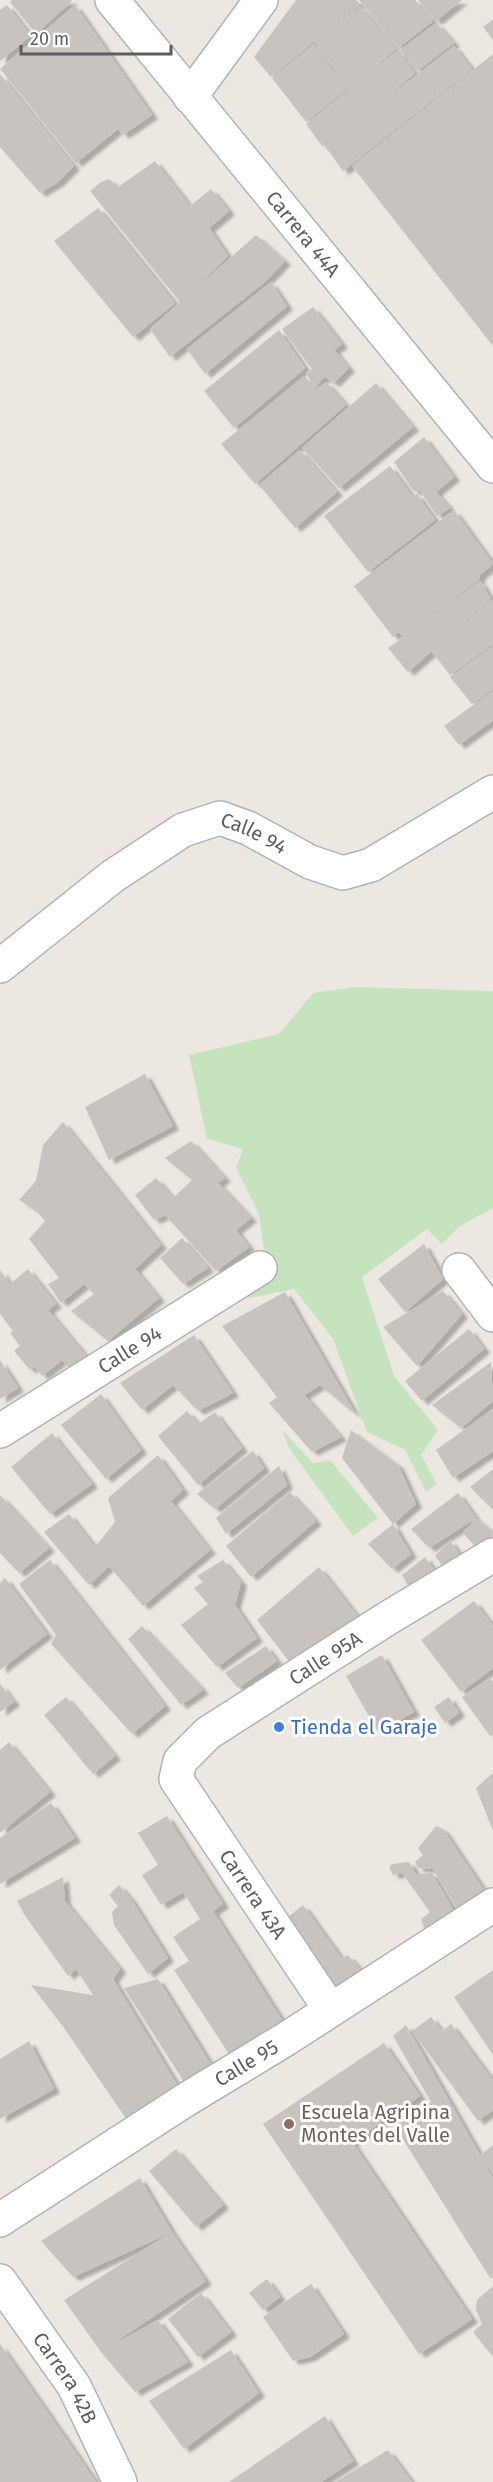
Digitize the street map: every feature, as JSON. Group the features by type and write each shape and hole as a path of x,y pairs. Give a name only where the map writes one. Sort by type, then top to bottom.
{"street":[{"name":"Carrera 44A","path":"112,0 493,466"},
{"path":"190,97 261,0"},
{"name":"Calle 94","path":"0,966 113,876 183,830 220,818 248,828 310,862 343,873 371,865 493,792"},
{"name":"Calle 94","path":"0,1431 260,1268"},
{"path":"459,1270 493,1315"},
{"name":"Calle 95A","path":"176,1779 180,1761 208,1733 388,1618 493,1555"},
{"name":"Carrera 43A","path":"176,1779 330,2009"},
{"name":"Calle 95","path":"0,2220 493,1905"},
{"name":"Carrera 42B","path":"0,2281 74,2386 120,2482"}],"green space":[{"path":"356,987 493,991 493,1208 460,1226 442,1244 427,1229 362,1277 394,1376 438,1430 421,1455 437,1484 426,1492 405,1450 367,1432 333,1339 294,1289 249,1298 245,1289 265,1257 259,1214 236,1168 243,1149 207,1139 189,1055 279,1034 313,993"},
{"path":"282,1430 313,1463 330,1460 378,1518 353,1536 289,1448"}],"building":[{"path":"12,0 72,1 36,34 10,2"},
{"path":"296,0 356,0 360,4 271,77 254,57"},
{"path":"359,0 415,0 433,21 398,48"},
{"path":"418,0 462,0 436,21"},
{"path":"7,5 31,36 0,61 0,10"},
{"path":"75,5 152,115 123,135 118,129 76,163 0,69"},
{"path":"360,6 396,49 349,89 315,42"},
{"path":"493,19 493,40 483,27"},
{"path":"436,23 454,43 417,71 400,50"},
{"path":"314,44 347,89 306,122 272,78"},
{"path":"454,46 472,69 343,171 325,146 347,127 322,146 306,124 398,50 415,73 375,107"},
{"path":"493,54 493,346 352,166"},
{"path":"0,74 74,166 58,182 40,193 0,147"},
{"path":"155,161 190,206 211,189 229,211 209,228 228,256 183,300 256,235 285,261 266,281 170,357 150,329 180,302 90,191 109,179 118,187"},
{"path":"98,208 175,303 133,337 54,241"},
{"path":"271,282 287,306 205,374 187,349"},
{"path":"313,307 342,344 334,350 349,368 334,383 325,377 314,387 306,373 312,369 282,329"},
{"path":"279,330 305,368 234,428 204,391"},
{"path":"305,376 316,391 326,382 346,405 255,484 221,444"},
{"path":"376,383 413,427 339,488 302,448"},
{"path":"424,437 454,477 436,492 450,508 437,516 419,489 414,492 394,462"},
{"path":"300,450 337,492 295,528 259,485"},
{"path":"390,466 412,496 417,494 435,520 368,572 324,516"},
{"path":"454,510 493,564 479,576 480,579 403,636 398,632 393,637 354,586"},
{"path":"480,581 491,599 408,672 388,648"},
{"path":"493,599 493,644 450,675 432,652"},
{"path":"493,646 493,689 472,704 450,677"},
{"path":"493,691 493,720 459,745 444,726"},
{"path":"145,1074 173,1126 109,1160 85,1107"},
{"path":"63,1122 161,1245 135,1269 159,1298 108,1341 71,1311 94,1294 84,1284 61,1303 48,1284 59,1278 29,1239 45,1221 35,1210 19,1200 36,1181 43,1145"},
{"path":"191,1141 225,1178 218,1183 251,1218 236,1230 249,1247 216,1271 165,1215 154,1220 135,1195 156,1178 173,1198 192,1180 165,1158"},
{"path":"182,1238 208,1268 183,1284 160,1258"},
{"path":"424,1244 443,1279 405,1312 378,1279"},
{"path":"28,1269 56,1304 48,1310 91,1362 75,1375 62,1360 42,1376 34,1366 30,1370 14,1351 20,1346 10,1333 13,1331 0,1314 0,1270 10,1284"},
{"path":"443,1291 462,1314 417,1366 383,1327"},
{"path":"285,1292 356,1415 320,1385 304,1395 341,1437 312,1452 269,1403 277,1397 222,1326"},
{"path":"469,1329 484,1349 422,1401 405,1381"},
{"path":"194,1335 233,1393 198,1411 173,1385 142,1410 120,1383"},
{"path":"0,1360 18,1388 0,1399"},
{"path":"491,1362 493,1401 461,1428 432,1405"},
{"path":"101,1394 141,1450 106,1479 61,1425"},
{"path":"493,1409 493,1451 453,1478 436,1450"},
{"path":"187,1411 198,1424 215,1412 242,1448 198,1485 158,1436"},
{"path":"351,1430 398,1465 416,1504 393,1524 342,1458"},
{"path":"52,1433 92,1484 50,1514 11,1467"},
{"path":"253,1451 264,1468 215,1509 197,1494"},
{"path":"158,1455 183,1490 171,1501 210,1550 143,1606 109,1566 89,1585 44,1532 69,1514 95,1547 115,1522 108,1498"},
{"path":"279,1466 287,1485 226,1534 216,1518"},
{"path":"493,1469 493,1510 470,1487"},
{"path":"290,1492 316,1521 251,1577 226,1546"},
{"path":"458,1493 476,1518 429,1548 411,1529"},
{"path":"0,1495 49,1548 19,1573 0,1553"},
{"path":"476,1518 493,1532 493,1544 481,1553 463,1533"},
{"path":"393,1524 411,1554 392,1569 368,1544"},
{"path":"450,1540 462,1559 445,1569 435,1556"},
{"path":"425,1557 436,1573 410,1589 402,1575"},
{"path":"50,1560 165,1706 132,1734 51,1644 56,1635 19,1584"},
{"path":"223,1560 241,1582 235,1605 257,1638 217,1667 181,1625 208,1604 194,1588 203,1582 197,1576"},
{"path":"319,1567 358,1617 295,1669 257,1620"},
{"path":"5,1578 47,1634 0,1670 0,1583"},
{"path":"474,1601 493,1626 493,1668 461,1692 421,1640"},
{"path":"142,1626 203,1690 181,1705 128,1639"},
{"path":"266,1646 277,1661 238,1688 225,1673"},
{"path":"382,1655 414,1712 378,1732 346,1676"},
{"path":"490,1678 493,1682 493,1733 490,1736 462,1697"},
{"path":"0,1684 14,1702 0,1712"},
{"path":"66,1697 115,1756 93,1774 44,1715"},
{"path":"449,1697 459,1713 445,1723 434,1707"},
{"path":"9,1742 50,1792 0,1833 0,1750"},
{"path":"493,1773 493,1831 476,1788"},
{"path":"51,1803 75,1838 0,1884 0,1838"},
{"path":"167,1816 223,1904 213,1911 285,2025 233,2060 174,1970 189,1961 173,1937 200,1919 183,1892 161,1905 142,1875 158,1865 138,1833"},
{"path":"436,1826 443,1829 484,1890 458,1910 433,1869 418,1868 415,1862 423,1855 418,1848"},
{"path":"409,1862 416,1874 432,1873 454,1911 424,1928 421,1919 430,1912 402,1873 393,1875 389,1867 392,1864"},
{"path":"63,1877 65,1901 120,1969 113,1979 182,2093 129,2123 64,2028 31,1985 93,1995 76,1969 68,1976 17,1901"},
{"path":"119,1885 131,1899 168,1958 148,1974 114,1925 112,1912 118,1906 109,1895"},
{"path":"303,1905 342,1959 348,1955 365,1975 333,1998 287,1918"},
{"path":"493,1970 493,2055 454,1997"},
{"path":"158,1979 213,2068 188,2088 124,1988"},
{"path":"431,2017 442,2031 451,2024 493,2081 493,2110 478,2121 412,2031"},
{"path":"406,2025 480,2155 493,2145 493,2174 482,2158 493,2178 493,2277 490,2278 394,2125 431,2102 393,2036"},
{"path":"29,2041 54,2089 0,2119 0,2059"},
{"path":"384,2043 420,2096 352,2142 472,2319 419,2354 263,2124"},
{"path":"176,2149 223,2205 196,2227 149,2171"},
{"path":"140,2178 172,2232 73,2277 41,2241"},
{"path":"172,2232 206,2281 105,2349 158,2320 188,2362 135,2392 101,2352 64,2300"},
{"path":"267,2279 280,2297 263,2310 249,2293"},
{"path":"311,2284 344,2334 310,2357 293,2361 263,2317"},
{"path":"493,2286 493,2357 473,2332 482,2324 476,2310 477,2300"},
{"path":"201,2293 231,2332 198,2357 168,2319"},
{"path":"0,2344 96,2482 0,2482"},
{"path":"231,2350 259,2393 184,2449 149,2401"},
{"path":"325,2416 353,2461 321,2482 229,2482"},
{"path":"388,2450 412,2482 335,2482"}],"place":[{"name":"Tienda el Garaje","path":"279,1727"},
{"name":"Escuela Agripina Montes del Valle","path":"289,2124"}]}
